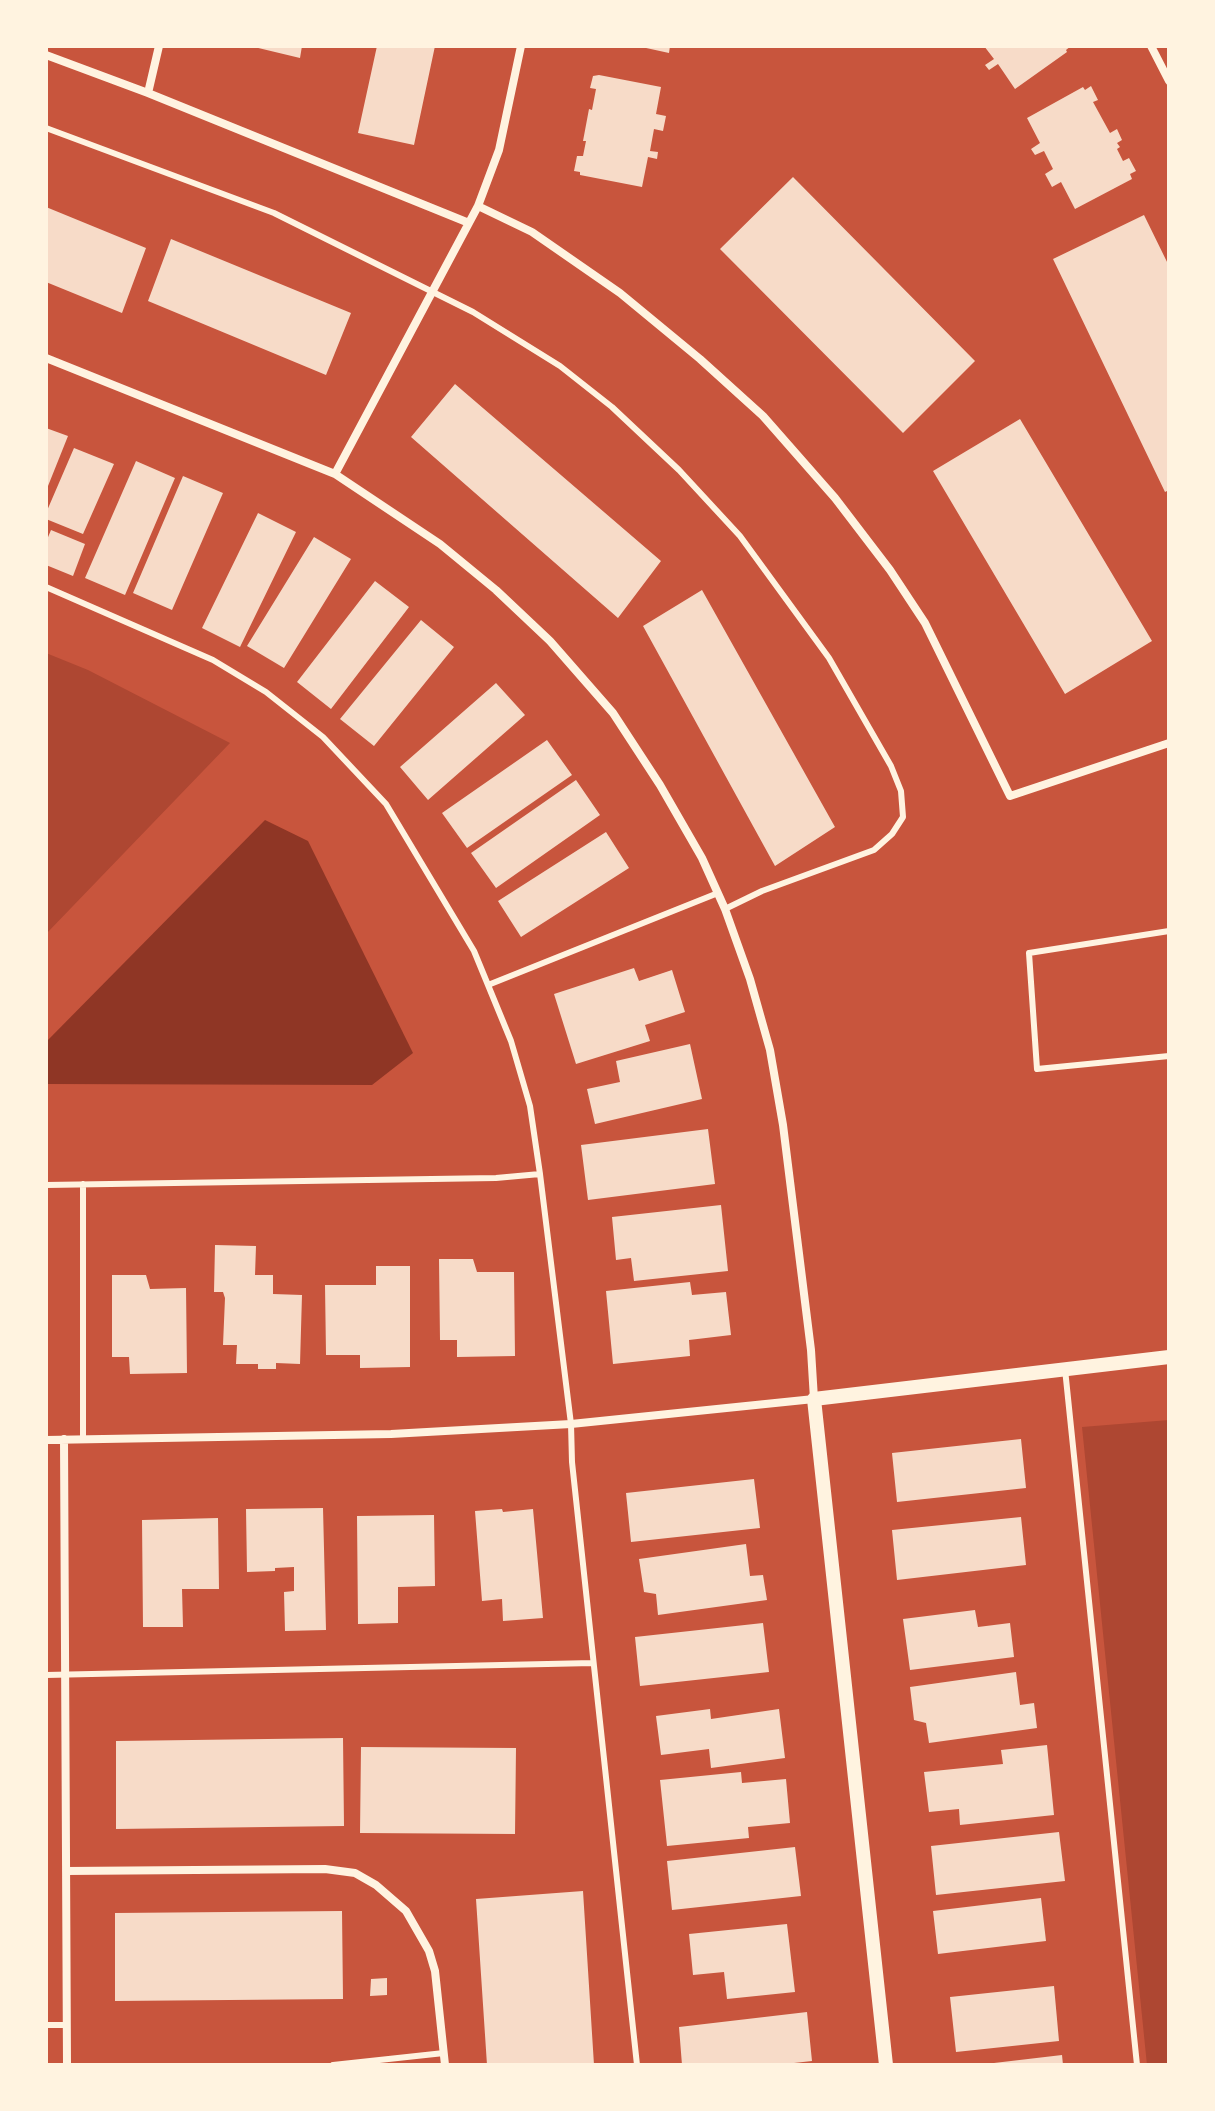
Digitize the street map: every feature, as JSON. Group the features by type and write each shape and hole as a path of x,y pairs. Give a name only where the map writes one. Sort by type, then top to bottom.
{"street":[{"path":"148,93 159,46"},
{"path":"335,474 478,206 499,150 521,46"},
{"path":"1151,46 1169,81"},
{"path":"46,55 469,223"},
{"path":"478,206 532,232 620,293 763,416 835,498 890,570 925,623 1010,796 1169,743"},
{"path":"46,358 335,474 440,544 496,590 550,641 613,713 702,858 725,909 750,979 770,1050 783,1125 808,1320 886,2065"},
{"path":"46,1440 391,1434 571,1424 1169,1357"},
{"path":"64,1439 67,2065"},
{"path":"66,1871 325,1869 355,1873 376,1885 406,1911 429,1951 435,1971 445,2065"}],"lane":[{"path":"46,128 274,213 473,312 560,366 612,407 679,470 740,536 829,658 891,766 901,791 903,817 892,834 874,850 762,891 725,909"},
{"path":"46,587 213,660 266,692 323,737 386,804 467,938 511,1041 530,1106 571,1424 593,1663 637,2065"},
{"path":"488,985 718,893"},
{"path":"1169,931 1029,953 1037,1069 1169,1056"},
{"path":"46,1185 496,1178 540,1174"},
{"path":"83,1184 83,1439"},
{"path":"1065,1369 1137,2065"},
{"path":"46,1675 593,1663"},
{"path":"46,2025 67,2025"},
{"path":"333,2065 444,2053"}],"shaded area":[{"path":"46,653 88,670 230,743 46,934"},
{"path":"265,820 308,841 413,1053 372,1085 46,1084 46,1042"},
{"path":"1169,1420 1169,2065 1147,2065 1082,1427"}],"building":[{"path":"250,46 302,46 300,58"},
{"path":"377,46 435,46 414,145 358,133"},
{"path":"637,46 670,46 669,53"},
{"path":"984,46 1071,46 1015,89 998,64 989,70 985,65 994,59"},
{"path":"593,76 661,87 656,114 666,116 663,131 654,129 650,151 658,152 657,159 648,157 642,187 580,175 580,172 574,171 577,156 583,156 586,141 583,141 589,109 592,110 596,89 590,88"},
{"path":"1091,86 1098,100 1093,102 1110,133 1117,129 1122,140 1117,143 1120,147 1117,149 1123,161 1129,158 1136,171 1130,174 1132,179 1075,209 1061,182 1052,187 1045,174 1053,169 1044,151 1035,155 1031,149 1040,143 1027,118 1083,87 1085,90"},
{"path":"793,177 975,361 903,433 720,249"},
{"path":"46,207 146,248 122,313 46,282"},
{"path":"1144,215 1169,266 1169,490 1165,492 1053,259"},
{"path":"171,239 351,313 326,375 148,301"},
{"path":"455,384 661,561 618,618 411,437"},
{"path":"1020,419 1152,641 1065,694 933,471"},
{"path":"46,428 68,436 46,491"},
{"path":"74,448 114,464 83,534 46,519"},
{"path":"136,461 175,478 125,595 85,578"},
{"path":"183,476 223,493 172,610 133,593"},
{"path":"258,513 296,532 240,647 202,628"},
{"path":"51,530 85,544 73,576 46,565 46,542"},
{"path":"314,537 351,559 284,668 247,646"},
{"path":"375,581 409,607 331,709 297,682"},
{"path":"702,590 835,827 775,866 643,626"},
{"path":"421,620 454,647 374,746 340,719"},
{"path":"496,683 525,715 428,800 400,767"},
{"path":"547,740 572,775 467,848 442,813"},
{"path":"576,780 600,815 496,888 471,853"},
{"path":"606,832 629,868 521,937 498,901"},
{"path":"634,968 639,981 672,970 685,1012 645,1025 650,1041 576,1064 554,994"},
{"path":"690,1044 702,1099 595,1124 587,1089 620,1082 616,1061"},
{"path":"708,1129 715,1184 588,1200 581,1145"},
{"path":"721,1205 728,1271 634,1281 631,1258 616,1260 612,1217"},
{"path":"215,1245 256,1246 255,1275 273,1275 273,1294 302,1295 300,1364 276,1363 276,1369 258,1369 258,1364 236,1364 237,1345 223,1345 225,1298 223,1292 214,1292"},
{"path":"439,1259 473,1259 477,1272 514,1272 515,1356 457,1357 457,1340 440,1340"},
{"path":"376,1266 410,1266 410,1367 360,1368 360,1355 326,1355 325,1285 376,1285"},
{"path":"112,1275 146,1275 150,1289 186,1288 187,1373 130,1374 129,1357 112,1357"},
{"path":"690,1282 692,1295 726,1292 731,1335 689,1340 690,1356 613,1364 606,1291"},
{"path":"1021,1439 1026,1488 897,1502 892,1453"},
{"path":"754,1479 760,1528 631,1542 626,1493"},
{"path":"323,1508 326,1630 285,1631 284,1592 294,1591 294,1567 247,1572 246,1509"},
{"path":"502,1509 503,1512 533,1509 543,1618 503,1621 502,1599 482,1601 475,1511"},
{"path":"434,1515 435,1586 398,1587 398,1623 358,1624 357,1516"},
{"path":"1021,1517 1026,1565 897,1580 892,1530"},
{"path":"218,1518 219,1589 182,1589 183,1627 143,1627 142,1520"},
{"path":"746,1544 750,1576 763,1575 767,1600 658,1615 656,1594 644,1592 639,1559"},
{"path":"975,1610 978,1627 1010,1623 1014,1657 910,1670 903,1619"},
{"path":"763,1623 769,1672 640,1686 635,1637"},
{"path":"1016,1672 1020,1705 1034,1703 1037,1728 929,1743 926,1723 914,1720 910,1687"},
{"path":"710,1709 711,1719 779,1709 785,1758 711,1768 709,1749 661,1755 656,1716"},
{"path":"343,1738 344,1826 116,1829 116,1741"},
{"path":"1047,1745 1054,1815 960,1825 959,1809 929,1812 924,1772 1003,1764 1001,1750"},
{"path":"361,1747 516,1748 515,1834 360,1833"},
{"path":"741,1772 742,1783 786,1779 790,1823 748,1827 749,1838 667,1846 660,1780"},
{"path":"1059,1832 1065,1881 936,1895 931,1846"},
{"path":"795,1847 801,1896 672,1910 667,1861"},
{"path":"583,1891 594,2065 487,2065 476,1899"},
{"path":"1041,1898 1046,1941 938,1954 933,1911"},
{"path":"342,1911 343,1999 115,2001 115,1913"},
{"path":"787,1924 795,1992 727,1999 724,1972 693,1975 689,1934"},
{"path":"387,1978 387,1995 370,1996 371,1979"},
{"path":"1054,1986 1059,2041 956,2052 950,1997"},
{"path":"807,2012 812,2061 776,2065 682,2065 679,2027"},
{"path":"1062,2055 1063,2065 994,2065 994,2063"}]}
